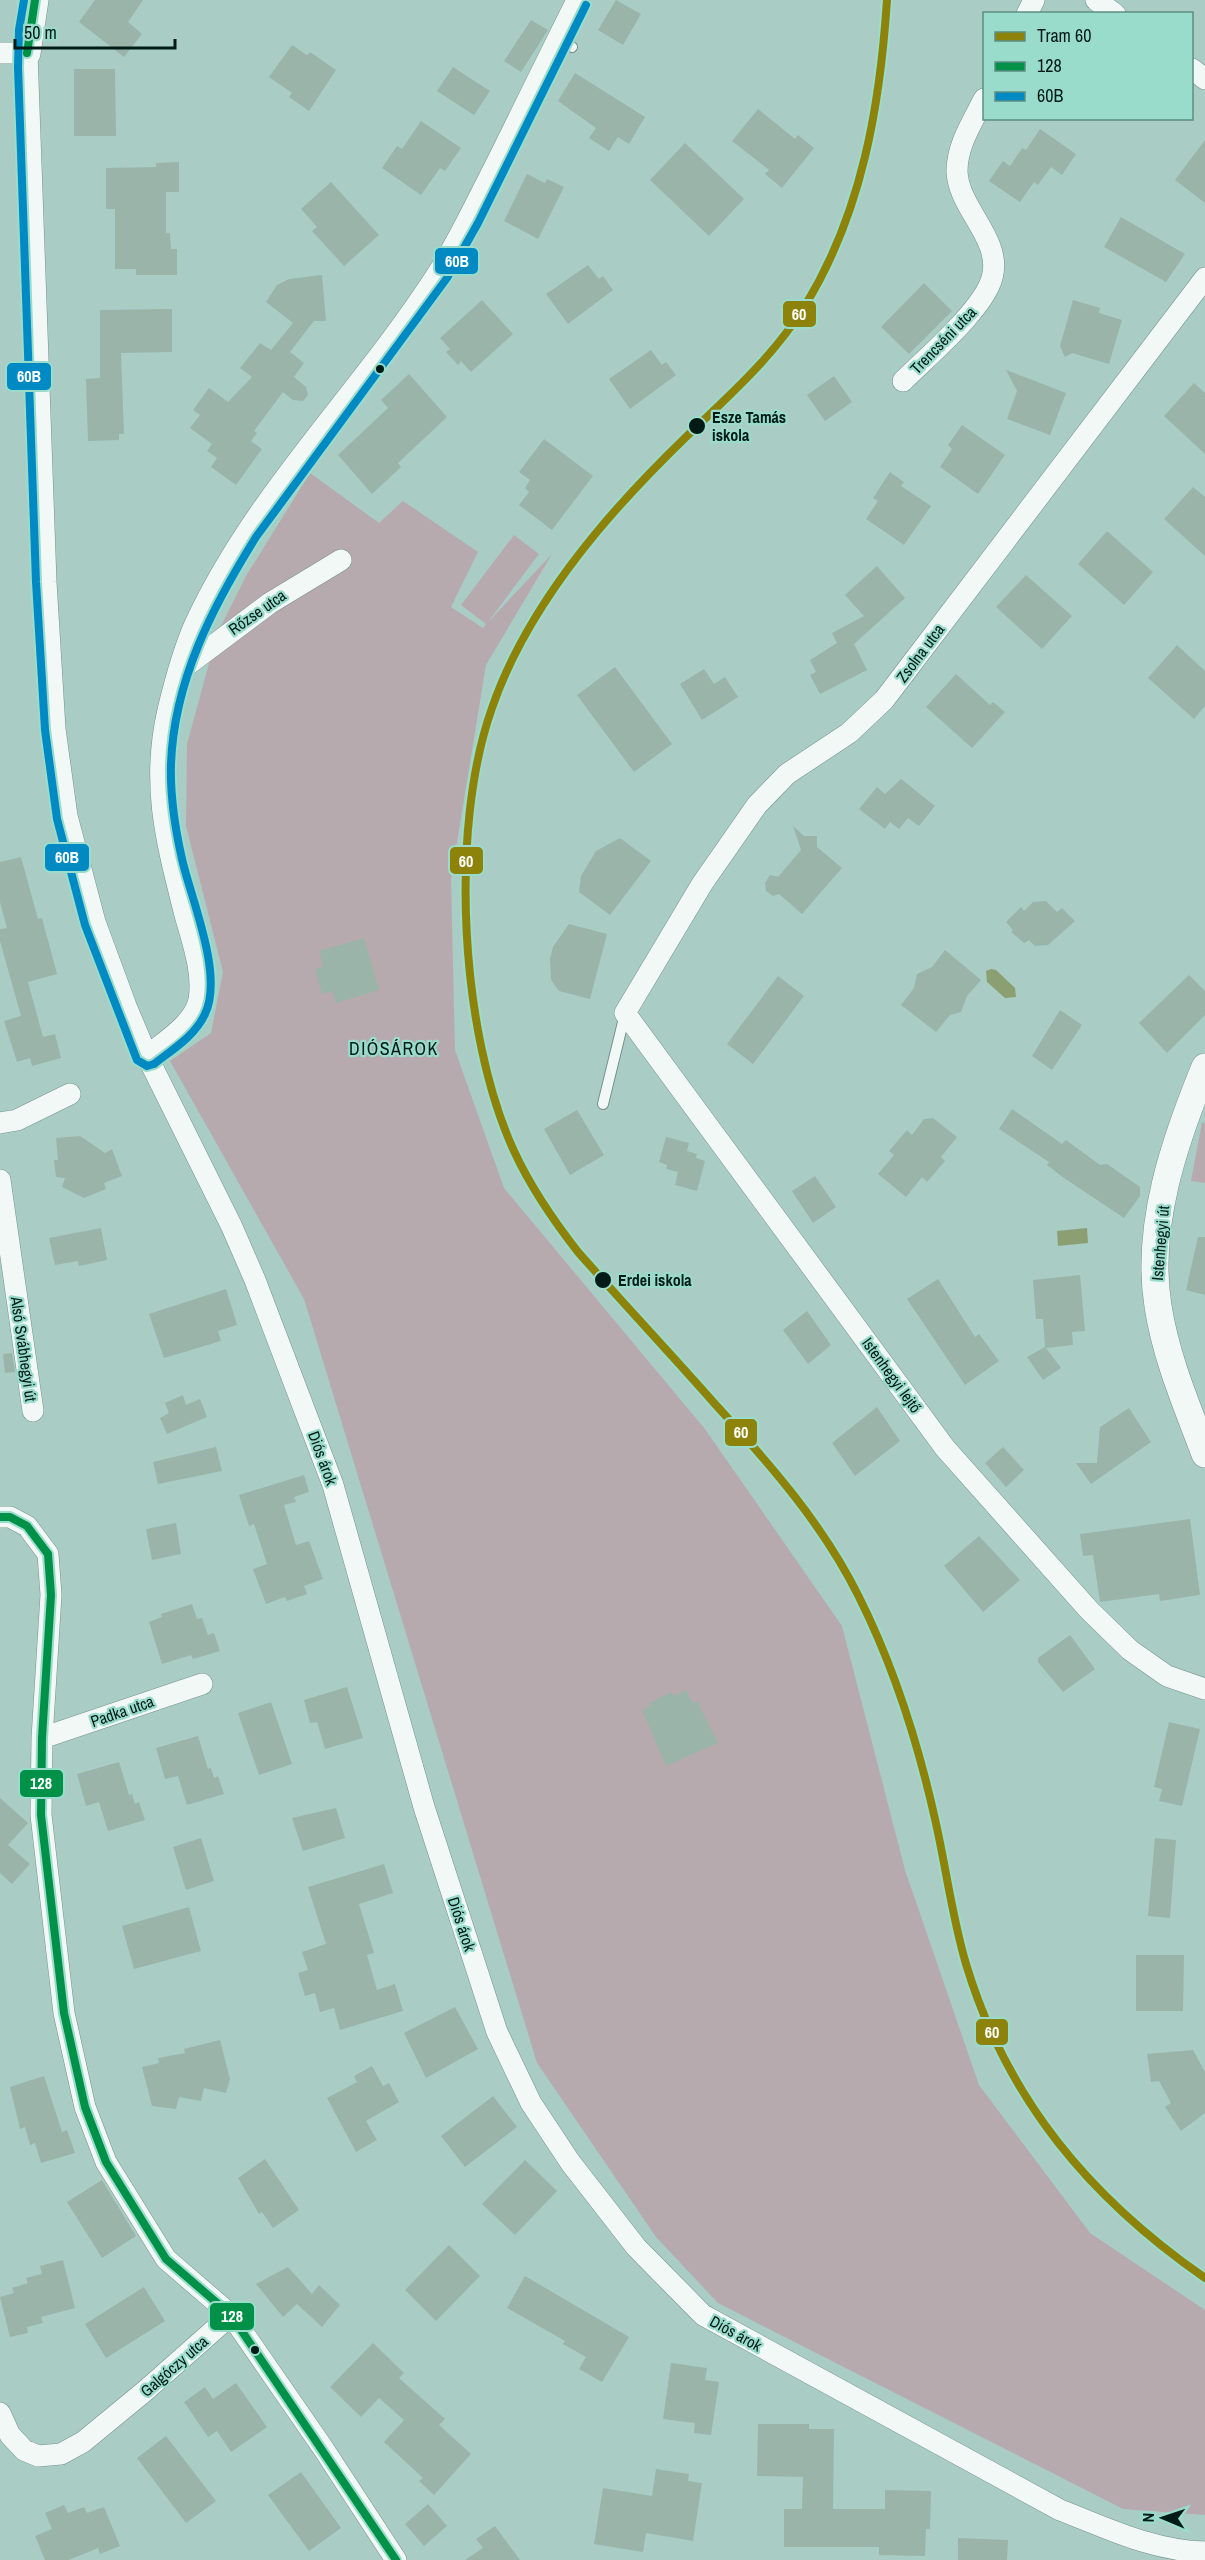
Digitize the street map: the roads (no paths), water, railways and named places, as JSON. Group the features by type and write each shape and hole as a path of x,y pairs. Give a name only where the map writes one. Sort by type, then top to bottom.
{"street":[{"name":"Diós árok","path":"35,0 27,53 46,582 56,729 67,816 95,922 147,1056 232,1227 289,1365 333,1485 424,1807 497,2032 531,2103 570,2162 636,2247 703,2315 1060,2510 1120,2535 1182,2551 1205,2552"},
{"path":"147,1056 186,1024 199,999 198,964 165,838 159,791 162,744 178,672 194,626 243,538 439,272 565,43 577,0"},
{"path":"1096,0 1112,12"},
{"path":"0,53 27,53"},
{"name":"Trencséni utca","path":"903,381 974,309 993,276 991,248 964,199 957,170 962,143 983,101"},
{"name":"Zsolna utca","path":"625,1013 702,884 757,805 787,774 849,733 884,700 1205,278"},
{"name":"Rőzse utca","path":"178,672 270,603 341,560"},
{"name":"Istenhegyi lejtő","path":"625,1013 945,1448 1089,1610 1124,1644 1149,1665 1167,1676 1205,1689"},
{"name":"Istenhegyi út","path":"1205,1067 1184,1120 1166,1185 1155,1268 1157,1305 1170,1359 1205,1454"},
{"path":"0,1122 17,1120 70,1094"},
{"name":"Alsó Svábhegyi út","path":"0,1180 33,1411"},
{"path":"0,1517 10,1517 27,1526 48,1554 51,1595 42,1738 41,1815 64,2013 85,2107 106,2162 166,2259 231,2315 323,2448 396,2560"},
{"name":"Padka utca","path":"42,1738 202,1684"},
{"name":"Galgóczy utca","path":"0,2413 10,2435 24,2450 38,2456 61,2454 83,2442 231,2315"}],"lane":[{"path":"603,1104 625,1013"}],"tram line":[{"name":"60","path":"887,0 879,79 865,157 841,233 806,304 794,323 766,357 641,482 580,553 536,616 501,684 478,757 470,812 466,870 467,931 472,991 482,1049 496,1103 514,1151 543,1203 578,1252 794,1495 829,1544 859,1597 894,1678 913,1734 935,1819 966,1964 983,2013 1004,2059 1029,2102 1058,2142 1090,2179 1163,2247 1205,2278"}],"place":[{"name":"Esze Tamás iskola","path":"697,426"},
{"name":"Erdei iskola","path":"603,1280"}],"district":[{"name":"DIÓSÁROK","path":"394,1048"}]}
